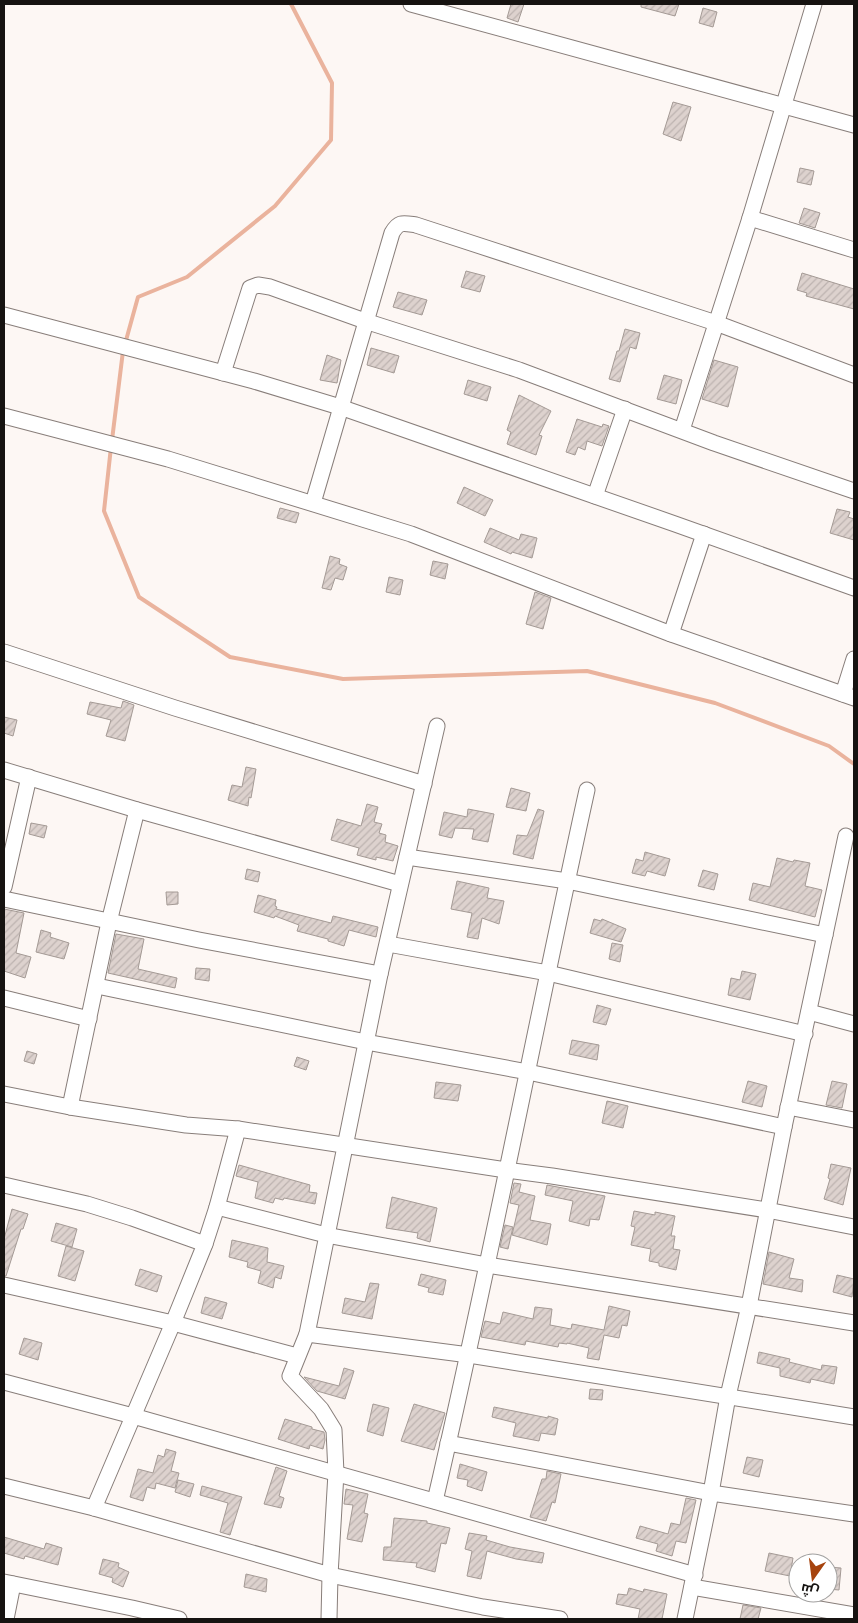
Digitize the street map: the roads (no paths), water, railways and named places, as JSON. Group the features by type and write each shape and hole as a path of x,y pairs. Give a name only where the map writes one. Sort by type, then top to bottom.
{"street":[{"path":"411,4 854,125"},
{"path":"682,430 750,218 814,4"},
{"path":"750,218 854,250"},
{"path":"313,503 392,233 397,225 404,223 416,225 716,323 854,375"},
{"path":"223,373 250,288 258,285 270,287 366,321 518,370 714,443 854,491"},
{"path":"4,315 254,380 340,407 854,588"},
{"path":"595,496 625,409"},
{"path":"4,416 168,459 412,534 671,634 849,696 854,659"},
{"path":"671,634 704,534"},
{"path":"4,652 175,708 424,784"},
{"path":"329,1619 336,1473 334,1430 320,1409 290,1376 307,1334 380,974 437,726"},
{"path":"4,770 137,810 400,884"},
{"path":"4,887 29,777"},
{"path":"435,1501 469,1355 506,1170 587,790"},
{"path":"70,1106 97,986 109,922 137,810"},
{"path":"685,1619 711,1493 728,1396 749,1306 788,1107 846,836"},
{"path":"407,858 567,881 826,935"},
{"path":"4,899 208,942 380,974"},
{"path":"388,944 548,973 805,1034"},
{"path":"97,986 366,1042 528,1072 784,1127"},
{"path":"4,998 89,1019"},
{"path":"809,1012 854,1024"},
{"path":"4,1094 186,1125 238,1129 552,1176 767,1210 854,1227"},
{"path":"788,1107 854,1120"},
{"path":"94,1508 173,1323 204,1244 217,1207 238,1129"},
{"path":"4,1185 105,1210 204,1244"},
{"path":"217,1207 326,1235 487,1264 854,1323"},
{"path":"4,1284 173,1323 297,1356"},
{"path":"307,1334 469,1355 854,1417"},
{"path":"4,1382 133,1416 435,1501 693,1581 854,1615"},
{"path":"448,1443 711,1493 854,1514"},
{"path":"4,1486 94,1508 330,1575 484,1613 560,1619"},
{"path":"6,1619 8,1583 130,1614 180,1619"}],"waterway":[{"path":"125,344 138,297 187,277 275,206 331,140 332,83 291,4"},
{"path":"112,440 123,351"},
{"path":"111,447 104,511 139,597 230,657 343,679 587,671 715,703 829,746 854,764"}]}
